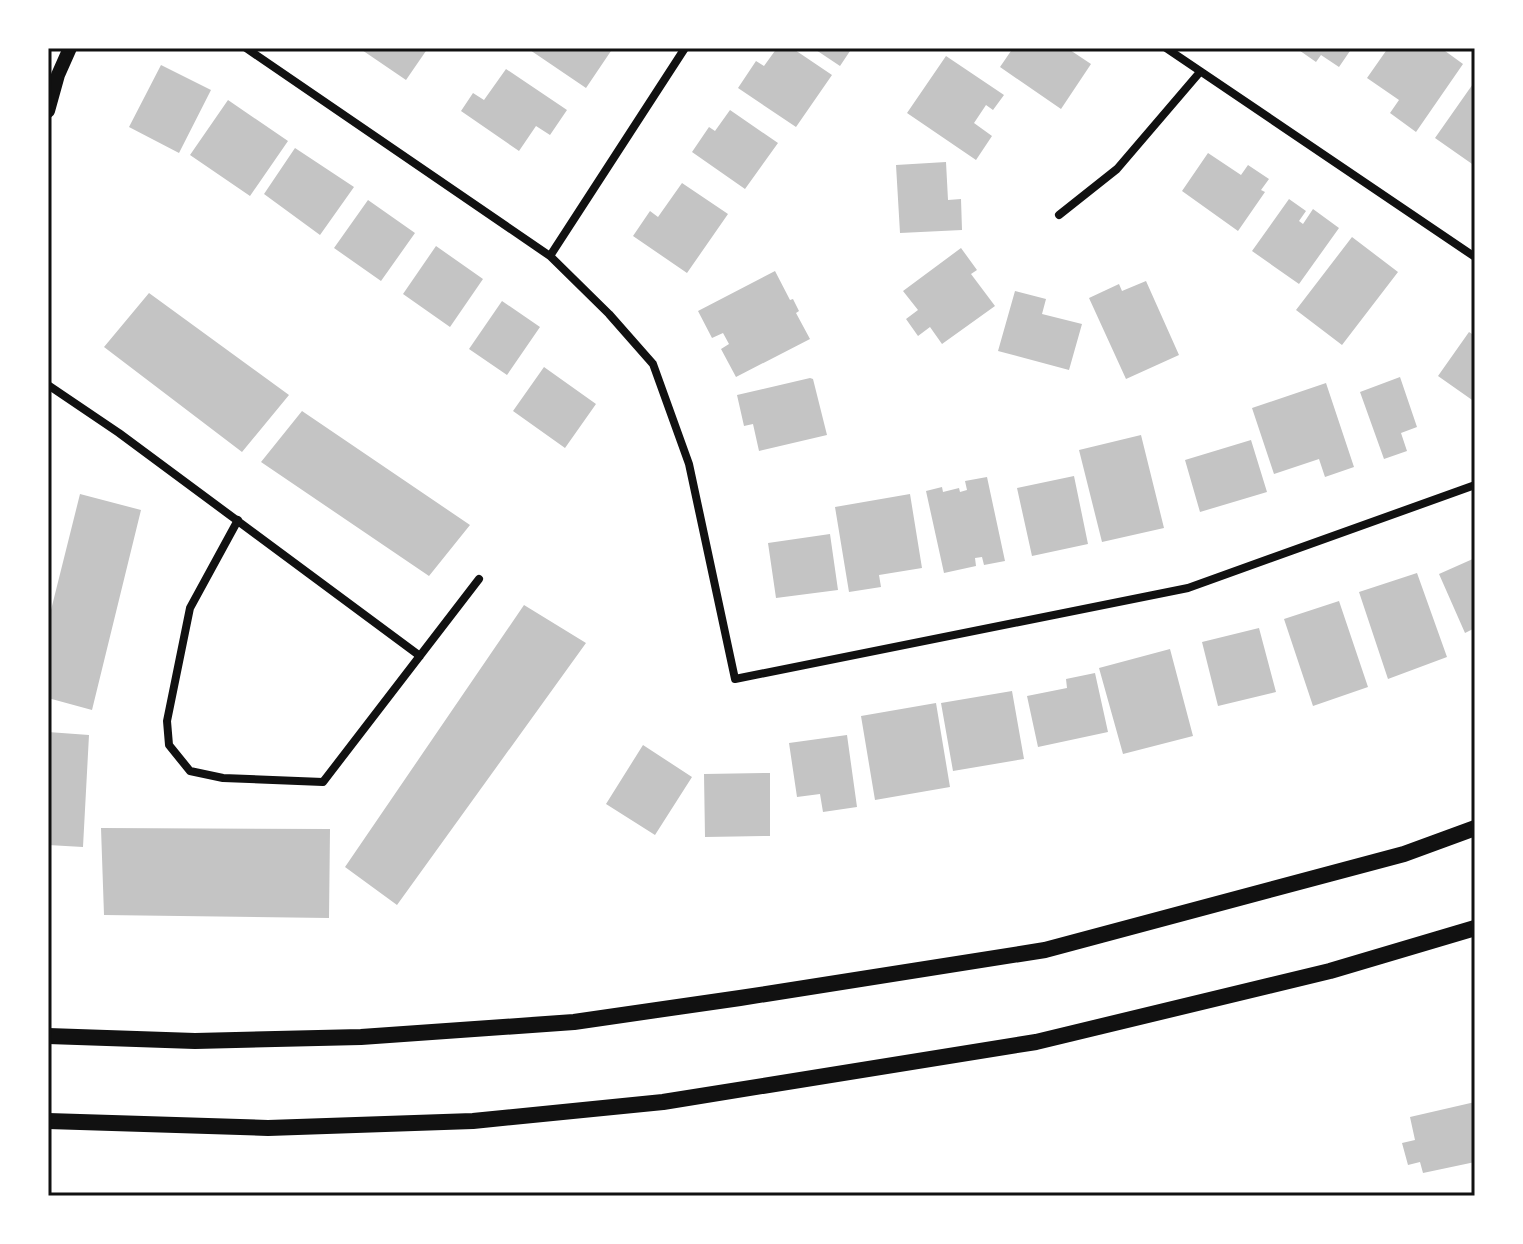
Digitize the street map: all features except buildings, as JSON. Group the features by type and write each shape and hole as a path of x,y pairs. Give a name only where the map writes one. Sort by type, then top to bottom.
{"main road":[{"path":"48,1036 195,1041 361,1037 574,1022 725,1000 1045,950 1404,854 1475,828"},
{"path":"48,1121 268,1128 473,1121 663,1102 1036,1042 1330,971 1475,928"}],"street":[{"path":"48,111 58,75 70,48"},
{"path":"246,48 550,256 609,314 653,364 689,464 735,679 1188,588 1475,485"},
{"path":"550,256 685,48"},
{"path":"1166,48 1475,257"},
{"path":"1059,215 1117,169 1200,72"},
{"path":"48,385 119,433 420,656"},
{"path":"238,520 190,608 167,721 169,745 190,771 223,778 323,782 479,579"}]}
